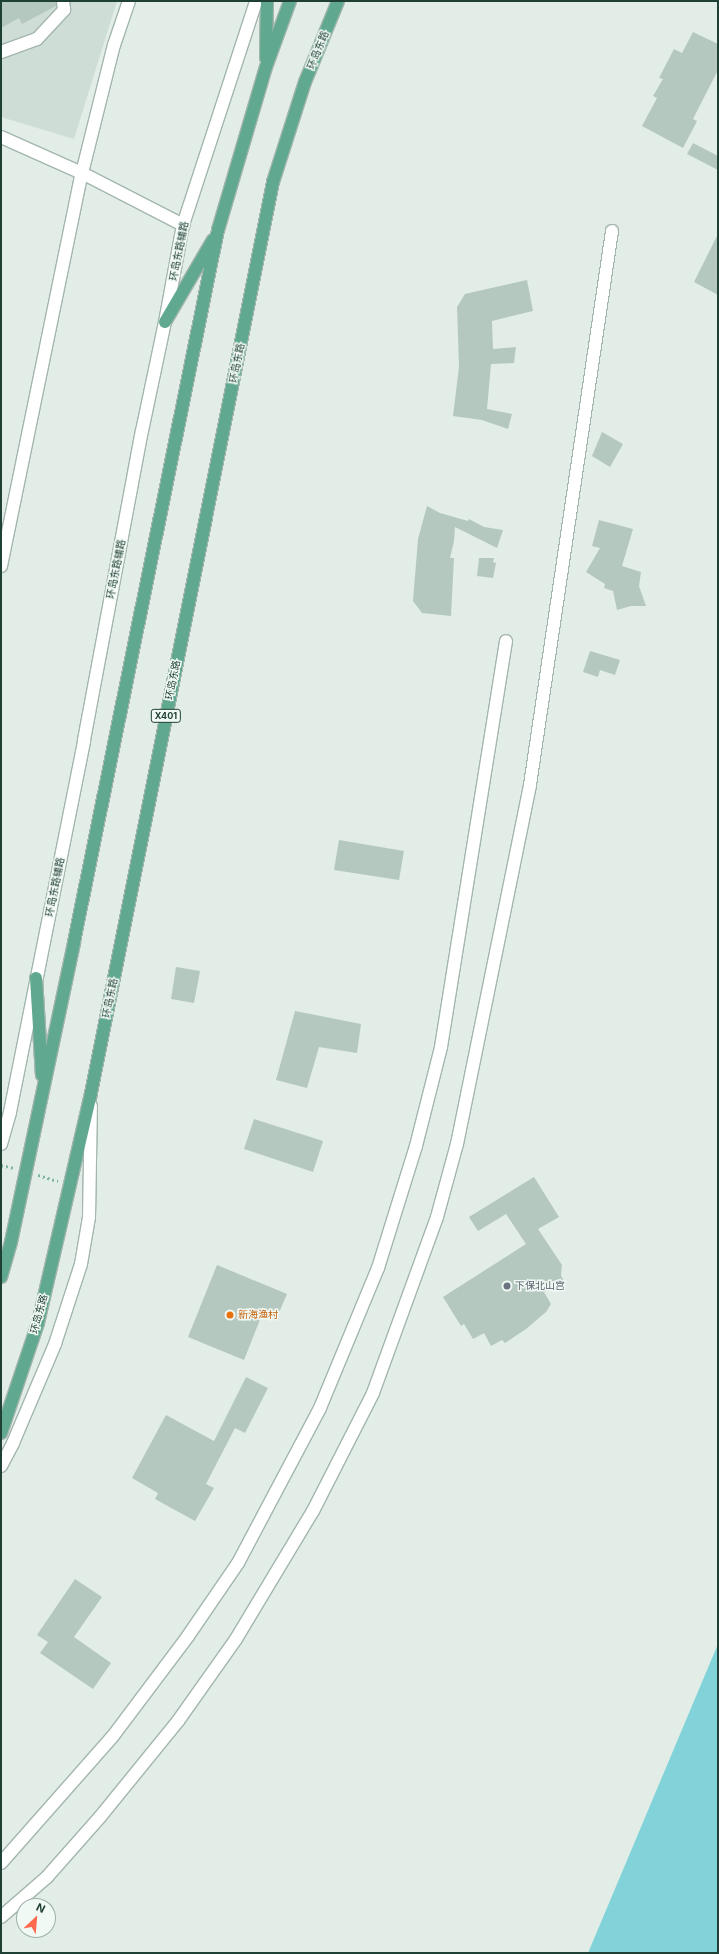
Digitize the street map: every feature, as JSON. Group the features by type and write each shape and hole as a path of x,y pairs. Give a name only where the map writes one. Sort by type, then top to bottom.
{"main road":[{"path":"266,67 267,1"},
{"path":"1,1277 11,1242 43,1090 218,230 266,67 290,1"},
{"name":"环岛东路","path":"1,1433 38,1323 91,1093 274,182 304,82 338,1"},
{"path":"166,322 218,230"},
{"path":"36,978 43,1090"},
{"path":"1,1263 11,1242"}],"street":[{"path":"1,52 37,39 64,10 64,1"},
{"path":"1,566 82,173 114,45 128,1"},
{"name":"环岛东路辅路","path":"1,1144 5,1110 36,978 86,732 142,431 166,322 183,225 256,1"},
{"path":"1,137 82,173 183,225"},
{"path":"1,1917 47,1877 100,1817 178,1721 236,1639 313,1511 373,1393 432,1231 457,1144 530,785 612,231"},
{"path":"1,1863 113,1736 188,1636 238,1563 320,1408 378,1268 416,1146 441,1047 506,641"},
{"path":"1,1466 14,1443 55,1344 81,1264 88,1217 91,1093"}],"path":[{"path":"1,1165 70,1185"}],"shaded area":[{"path":"1,1 117,1 74,139 1,117"}],"water":[{"path":"718,1644 718,1953 588,1953"}],"building":[{"path":"1,1 56,1 56,6 22,24 19,18 1,28"},
{"path":"693,32 718,44 718,70 693,119 697,121 683,148 642,126 657,98 653,96 663,79 659,78 674,49 682,53"},
{"path":"693,143 718,156 718,170 687,154"},
{"path":"718,234 718,295 694,282"},
{"path":"527,280 533,311 492,321 493,349 516,347 514,363 491,364 487,409 512,414 508,429 482,420 453,416 459,367 457,307 465,294"},
{"path":"602,432 623,444 610,467 592,456"},
{"path":"427,506 440,513 468,521 469,519 484,527 503,530 497,548 455,527 454,541 450,558 454,558 451,616 422,613 413,601 418,539"},
{"path":"599,520 633,529 622,566 641,572 639,586 646,606 631,606 617,610 613,591 604,588 605,584 586,572 600,548 592,546"},
{"path":"479,558 494,558 493,562 496,563 493,578 477,576"},
{"path":"590,651 620,660 615,675 600,670 598,677 583,672"},
{"path":"339,840 404,851 399,880 334,870"},
{"path":"176,967 200,971 194,1003 171,999"},
{"path":"295,1011 361,1024 357,1053 319,1047 307,1088 276,1080"},
{"path":"254,1119 323,1141 313,1172 244,1149"},
{"name":"下保北山宫","path":"534,1177 559,1217 538,1229 562,1265 561,1275 563,1280 544,1292 551,1304 546,1312 526,1329 505,1343 502,1340 491,1346 484,1333 473,1339 464,1324 461,1326 443,1297 526,1244 506,1214 478,1231 469,1217"},
{"name":"新海渔村","path":"217,1265 287,1294 277,1317 263,1312 244,1360 188,1337"},
{"path":"246,1377 268,1388 245,1433 235,1428 206,1484 214,1488 195,1521 155,1499 158,1493 132,1478 166,1415 214,1441"},
{"path":"75,1579 102,1597 74,1637 111,1663 93,1689 40,1653 48,1642 37,1635"}],"place":[{"name":"下保北山宫","path":"507,1286"},
{"name":"新海渔村","path":"230,1315"}]}
